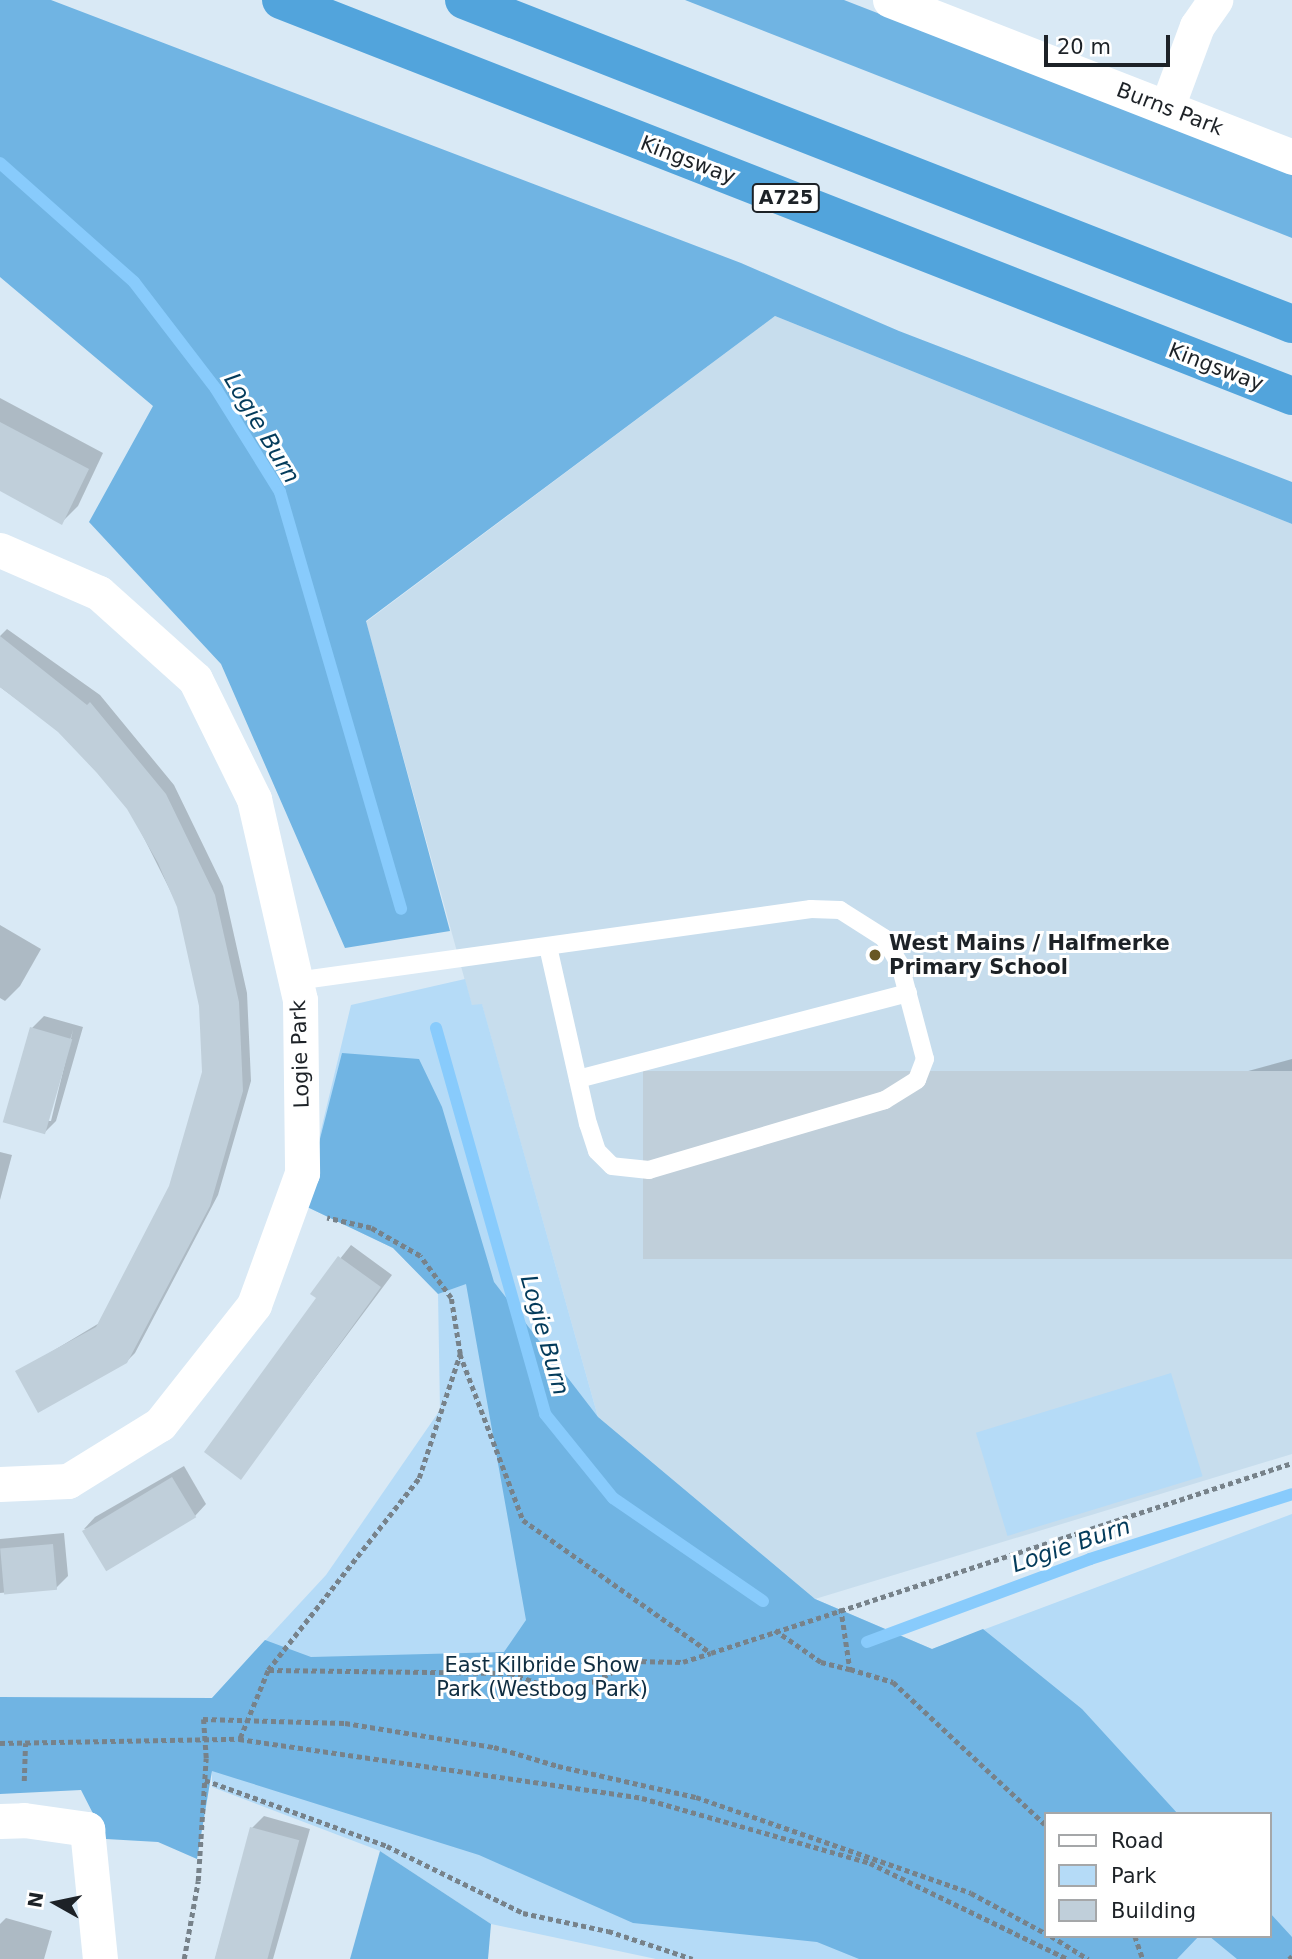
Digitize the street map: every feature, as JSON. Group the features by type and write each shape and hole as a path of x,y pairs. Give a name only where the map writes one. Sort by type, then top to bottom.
{"highway":[{"name":"Kingsway","path":"281,0 1292,396"},
{"path":"464,0 1292,324"}],"street":[{"name":"Burns Park","path":"890,0 1292,157"},
{"path":"1167,107 1197,26 1215,0"},
{"name":"Logie Park","path":"0,550 99,593 195,679 254,799 300,1000 302,1173 254,1305 160,1424 68,1480 0,1484"},
{"path":"0,1822 24,1820 87,1829 100,1959"}],"lane":[{"path":"296,981 480,953 811,909 840,910 884,937 900,965 925,1059 917,1080 904,1091 649,1170 612,1166 597,1151 548,946"},
{"path":"578,1079 908,993"}],"path":[{"path":"288,1209 371,1228 420,1256 451,1298 460,1354 523,1520 711,1653"},
{"path":"239,1739 268,1670 419,1478 460,1354"},
{"path":"268,1670 510,1673 543,1685 567,1687 595,1681 633,1661 683,1662 841,1608 1292,1463"},
{"path":"841,1608 850,1669"},
{"path":"775,1630 821,1662 893,1682 1044,1823"},
{"path":"184,1959 198,1881 205,1780 203,1719 345,1723 481,1745 696,1797 971,1893 1044,1932"},
{"path":"0,1743 239,1739 642,1798 870,1863 1068,1959"},
{"path":"205,1780 387,1846 523,1913 608,1931 693,1959"},
{"path":"1054,1938 1088,1959"},
{"path":"1136,1938 1143,1959"}],"shaded area":[{"name":"West Mains / Halfmerke Primary School","path":"775,316 1292,524 1292,1454 815,1599 598,1417 482,1005 472,1006 366,622"}],"green space":[{"path":"0,0 51,0 741,263 899,331 1292,482 1292,524 775,316 366,621 450,931 345,948 221,664 89,522 153,406 0,277"},
{"path":"685,0 844,0 1160,123 1292,175 1292,238"},
{"name":"East Kilbride Show Park (Westbog Park)","path":"465,979 472,1005 482,1004 598,1417 815,1599 932,1649 1292,1514 1292,1959 656,1959 491,1924 380,1851 212,1787 212,1698 326,1575 440,1410 438,1293 393,1248 303,1205 351,1005"},
{"name":"East Kilbride Show Park (Westbog Park)","path":"342,1053 419,1059 442,1107 494,1282 598,1417 815,1599 932,1649 983,1629 1082,1709 1176,1812 1044,1812 1044,1938 1197,1938 1177,1959 859,1959 817,1942 633,1923 479,1855 212,1771 197,1859 158,1842 106,1839 81,1790 0,1794 0,1697 212,1698 265,1640 311,1657 504,1652 526,1620 466,1284 438,1294 393,1248 303,1205"},
{"path":"1171,1373 1203,1476 1007,1536 976,1433"},
{"path":"380,1851 491,1924 488,1959 350,1959"},
{"path":"1271,1914 1292,1937 1292,1959 1237,1959 1211,1938 1271,1938"}],"building":[{"path":"0,422 89,469 62,525 0,491"},
{"path":"0,636 87,705 90,702 166,794 215,895 239,1002 243,1091 210,1206 127,1363 38,1413 15,1371 96,1327 169,1186 202,1072 199,1006 177,907 158,863 127,809 97,773 58,732 0,687"},
{"path":"30,1027 72,1039 45,1134 3,1122"},
{"path":"643,1071 1292,1071 1292,1259 643,1259"},
{"path":"338,1256 381,1287 241,1480 204,1452 316,1298 310,1294"},
{"path":"172,1477 196,1517 106,1571 82,1531"},
{"path":"53,1544 57,1590 4,1594 0,1549"},
{"path":"250,1827 299,1840 267,1959 215,1959"}],"waterway":[{"name":"Logie Burn","path":"0,163 134,282 216,389 280,492 401,909"},
{"name":"Logie Burn","path":"436,1028 545,1414 613,1498 763,1601"},
{"name":"Logie Burn","path":"867,1642 1090,1559 1292,1494"}],"place":[{"name":"West Mains / Halfmerke Primary School","path":"875,955"}]}
